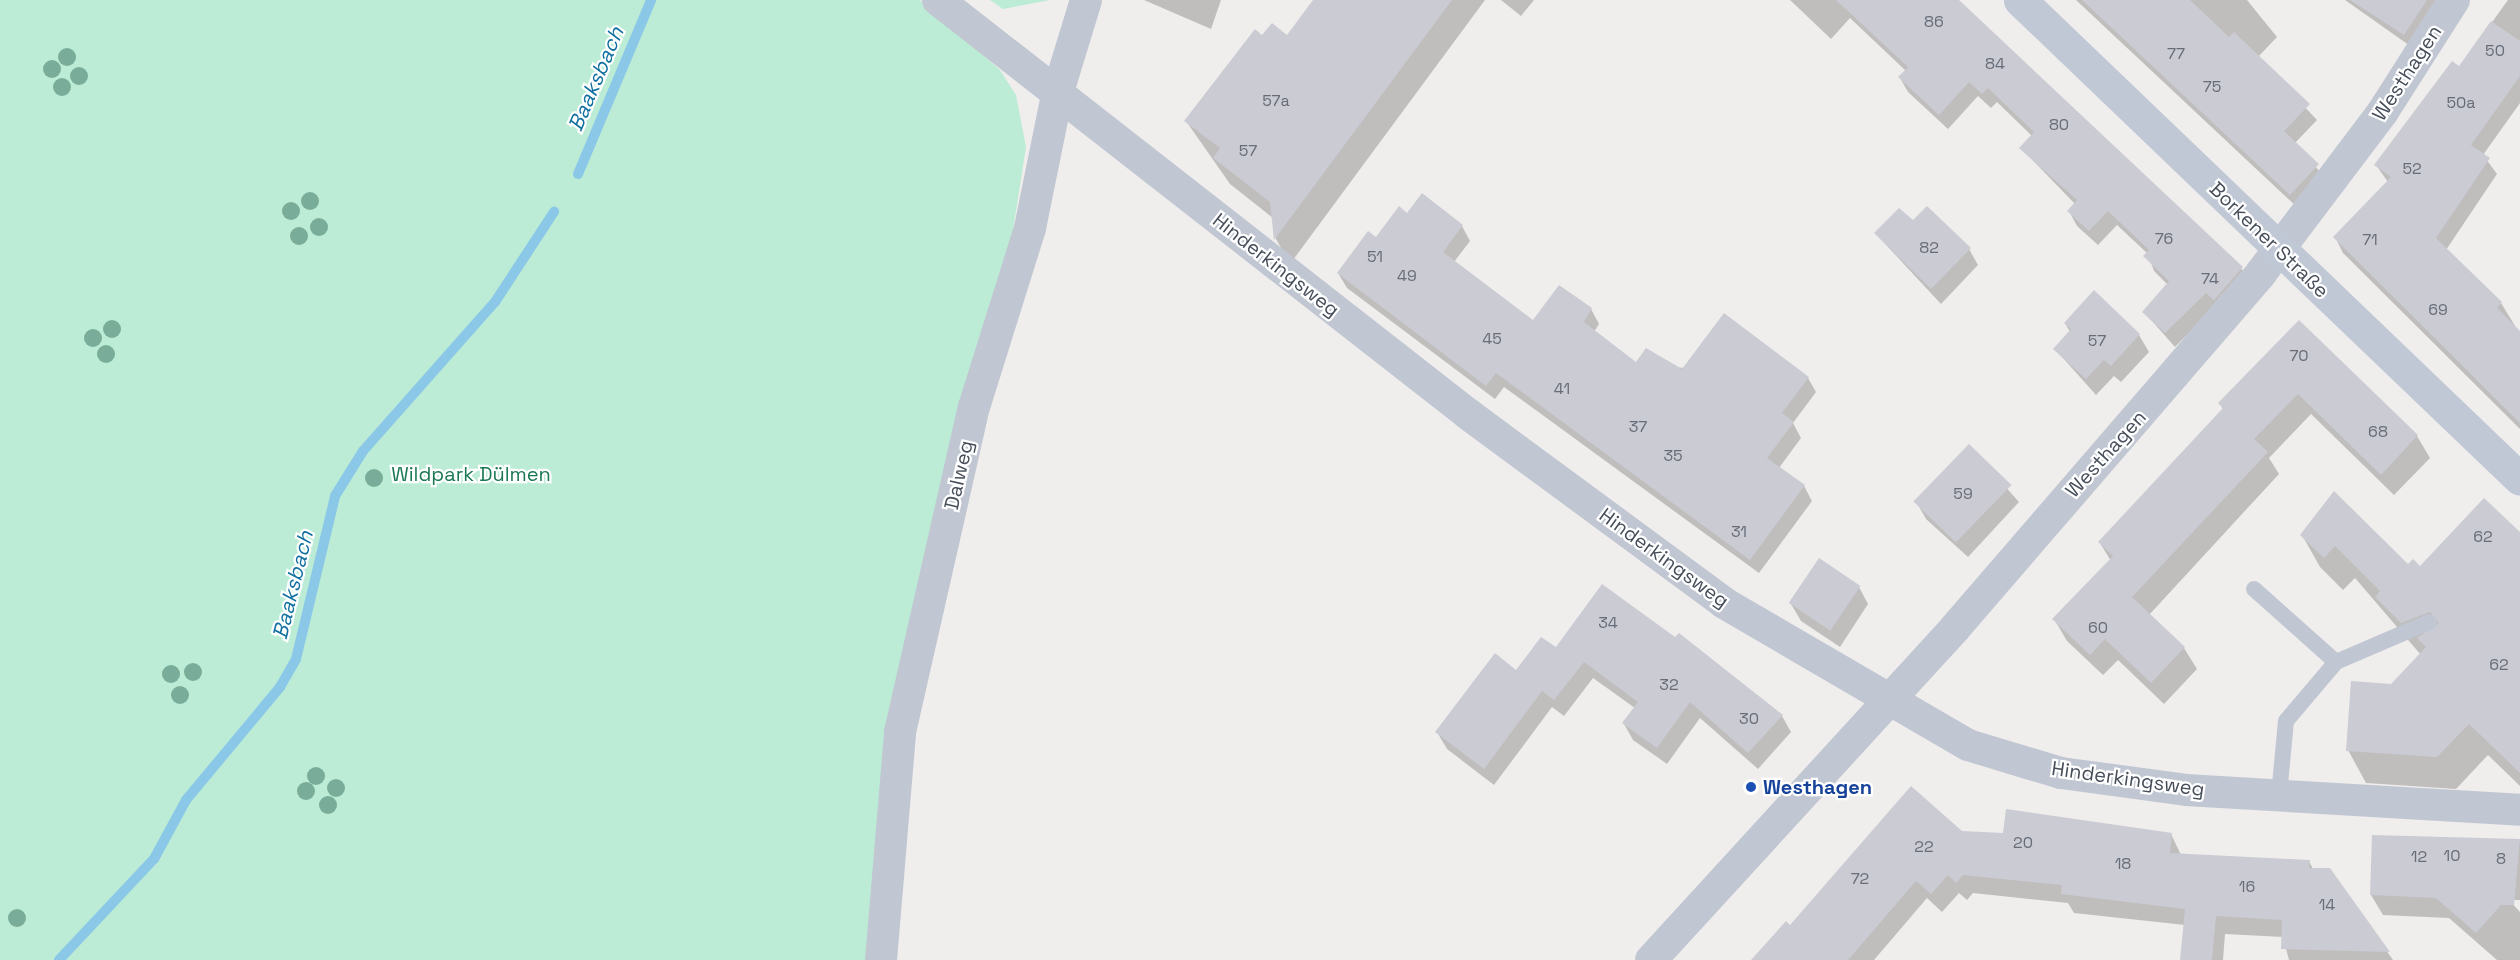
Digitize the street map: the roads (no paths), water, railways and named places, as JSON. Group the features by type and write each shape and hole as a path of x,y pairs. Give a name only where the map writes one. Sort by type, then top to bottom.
{"street":[{"name":"Hinderkingsweg","path":"938,0 1468,414 1724,603 1887,701 1968,745 2061,773 2279,795 2520,810"},
{"name":"Dalweg","path":"880,960 900,732 974,408 1030,228 1057,95 1086,0"},
{"name":"Borkener Straße","path":"2020,0 2520,479"},
{"name":"Westhagen","path":"1651,960 1887,701 2280,250 2382,113 2454,0"}],"lane":[{"path":"2254,590 2336,662"},
{"path":"2279,795 2286,721 2336,662 2429,621"}],"waterway":[{"name":"Baaksbach","path":"578,174 651,0"},
{"name":"Baaksbach","path":"59,960 154,859 186,800 280,687 296,659 335,496 363,451 495,302 554,212"}],"place":[{"name":"Westhagen","path":"1751,787"}],"park label":[{"name":"Wildpark Dülmen","path":"471,474"}]}
